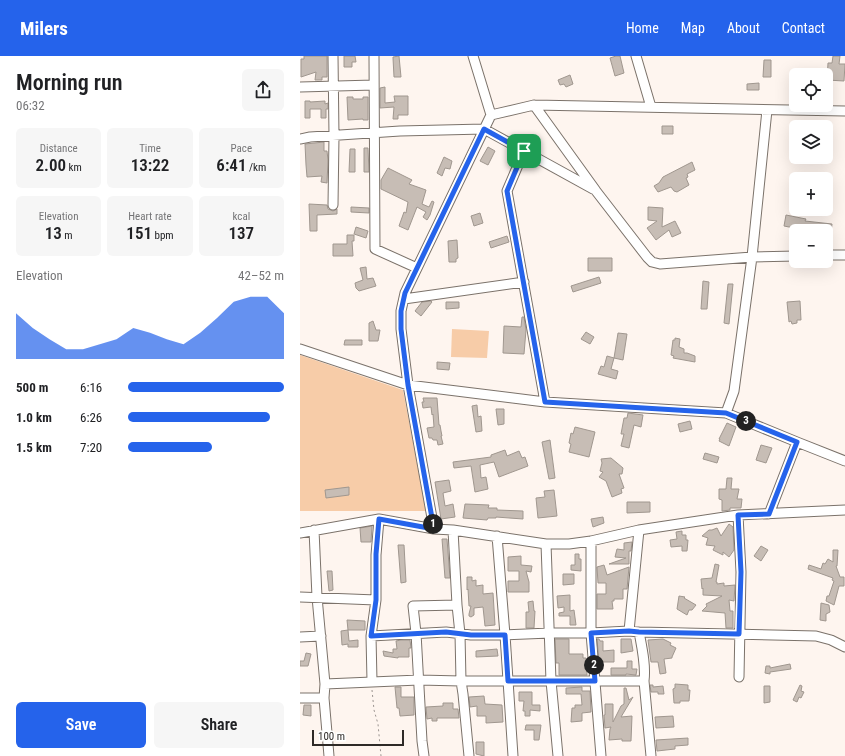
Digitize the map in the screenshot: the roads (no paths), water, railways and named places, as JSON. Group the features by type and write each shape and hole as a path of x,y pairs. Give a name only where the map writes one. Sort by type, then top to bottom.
{"street":[{"path":"333,56 333,205"},
{"path":"374,56 375,249 417,268"},
{"path":"434,529 408,385 401,329 401,311 405,293 491,115 474,56"},
{"path":"636,56 651,107"},
{"path":"300,87 374,85"},
{"path":"491,115 534,105 845,111"},
{"path":"534,105 596,191 652,262 660,264 752,257 789,256"},
{"path":"726,413 734,391 752,257 767,110"},
{"path":"300,139 400,131 484,129 596,191"},
{"path":"524,151 507,191 545,402"},
{"path":"833,255 845,255"},
{"path":"404,299 524,282"},
{"path":"300,348 408,385 545,402 726,413 845,461"},
{"path":"769,514 797,442"},
{"path":"300,533 379,519 434,529 453,530 546,544 576,543 639,530 738,515 845,510"},
{"path":"738,515 741,572 739,677"},
{"path":"372,681 371,636 376,600 376,554 379,519"},
{"path":"314,530 317,597 325,684 324,698 328,756"},
{"path":"453,530 460,634 461,681 469,756"},
{"path":"629,631 639,530"},
{"path":"497,536 513,756"},
{"path":"591,541 591,633 601,756"},
{"path":"546,544 551,681 558,756"},
{"path":"300,597 376,600"},
{"path":"424,756 413,606 457,605"},
{"path":"371,636 446,632 471,635 505,635 629,631 816,636 831,640 845,647"},
{"path":"639,632 643,652 645,673 644,681 651,756"},
{"path":"300,637 321,636"},
{"path":"325,684 419,680 644,681"},
{"path":"300,698 324,698"}]}
